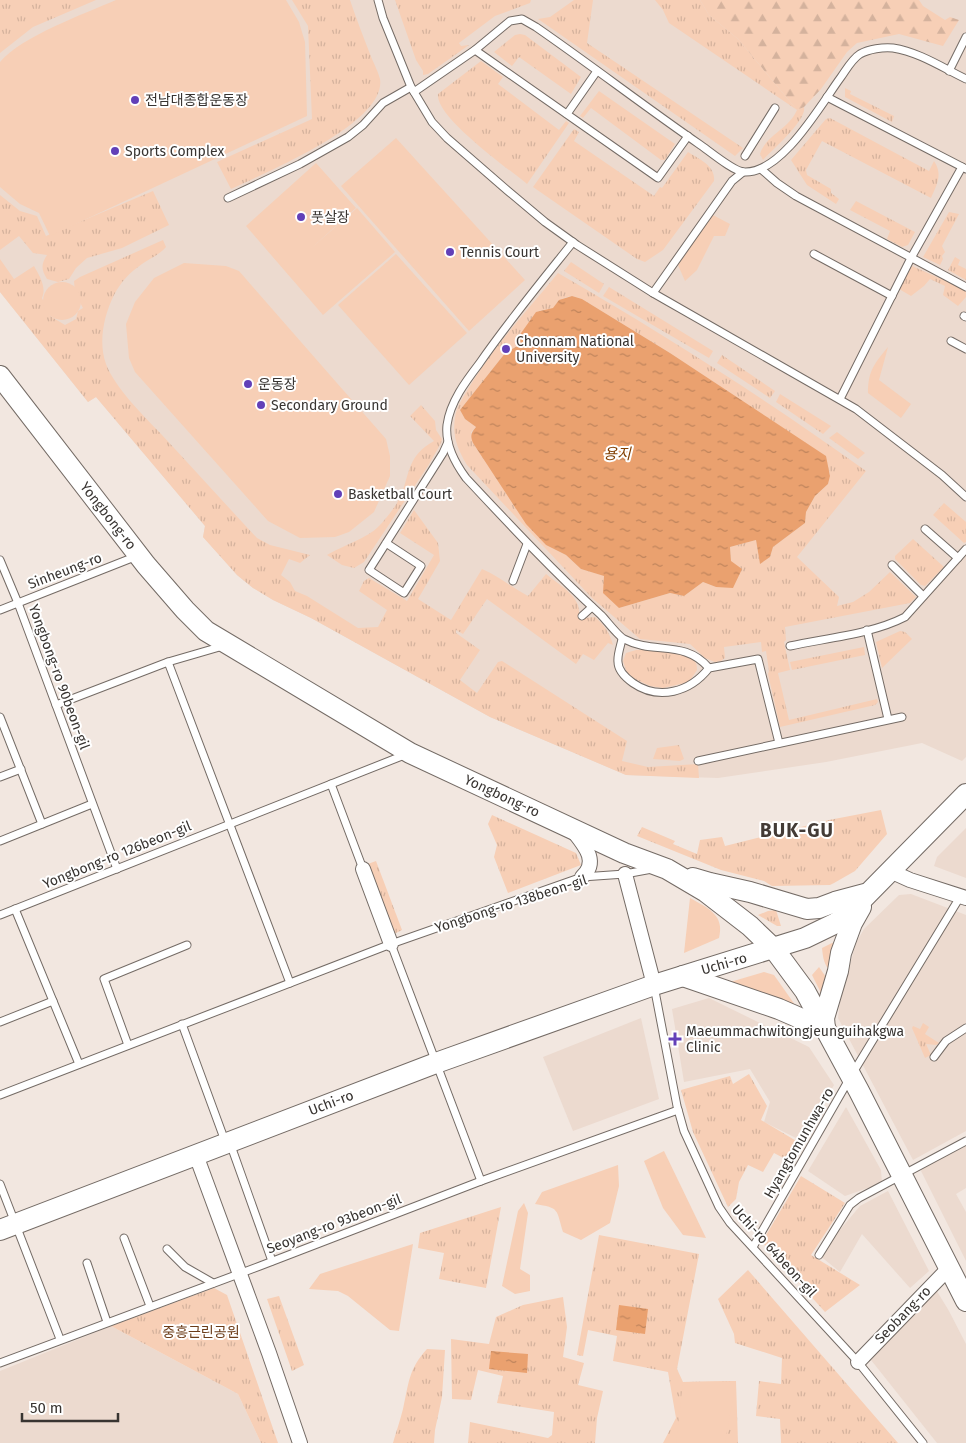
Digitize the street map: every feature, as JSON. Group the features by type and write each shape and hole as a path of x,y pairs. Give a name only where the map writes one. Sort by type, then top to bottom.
{"main road":[{"name":"Yongbong-ro","path":"0,376 139,556 206,630 410,753 570,828 665,868 706,892 750,926 774,949"},
{"name":"Uchi-ro","path":"8,1227 436,1063 654,985 774,949 818,933 836,923 966,794"},
{"path":"665,868 710,884 750,892 807,909 818,908 865,894"},
{"path":"825,1029 824,1018 838,971 840,953 865,894"},
{"path":"774,949 801,986 825,1029 966,1301"},
{"path":"683,976 779,1009 825,1029"}],"street":[{"path":"570,828 589,854 591,863 589,871 582,878"},
{"path":"363,869 392,944"},
{"path":"890,871 910,880 963,897"},
{"path":"625,874 654,985"},
{"path":"196,1155 300,1443"},
{"name":"Seobang-ro","path":"858,1362 949,1268"}],"lane":[{"path":"378,0 383,18 412,90 432,122 447,138 532,211 573,242 653,293 856,409 966,497"},
{"path":"228,198 300,164 348,138 364,125 383,102 412,90 475,50 510,21 522,19 536,27 724,162 742,172"},
{"path":"949,70 966,37"},
{"path":"653,293 732,181 742,172 761,169 773,161 814,118 854,59 860,54 878,48 906,51 966,79"},
{"path":"475,50 658,178 688,136"},
{"path":"567,114 596,71"},
{"path":"827,97 964,168 911,258 840,399"},
{"path":"745,156 775,108"},
{"path":"761,169 796,196 966,287"},
{"path":"573,242 497,338 462,387 452,407 447,423 446,435 448,442 460,470 528,544 608,621 622,639 645,646 686,651 696,656 708,668"},
{"path":"814,254 872,288 892,296"},
{"path":"951,341 966,349"},
{"path":"386,543 421,566 404,593 369,570 386,543 443,453 448,442"},
{"path":"925,528 958,558"},
{"path":"513,581 528,544"},
{"path":"790,646 867,630 905,617 966,549"},
{"name":"Sinheung-ro","path":"0,610 139,556"},
{"name":"Yongbong-ro 90beon-gil","path":"0,560 18,603 117,869"},
{"path":"892,565 923,596"},
{"path":"582,616 592,607"},
{"path":"867,630 888,719"},
{"path":"622,639 618,662 624,677 641,688 662,694 684,688 700,679 708,668 758,659 779,743"},
{"path":"56,705 168,662 228,644"},
{"path":"168,662 290,983"},
{"path":"0,716 42,824"},
{"path":"698,761 902,717"},
{"name":"Yongbong-ro 126beon-gil","path":"0,915 410,753"},
{"path":"0,777 20,769"},
{"path":"331,784 363,869"},
{"path":"0,841 92,804"},
{"name":"Yongbong-ro 138beon-gil","path":"0,1095 392,944 582,878 665,868"},
{"path":"850,1076 963,897"},
{"path":"15,909 78,1064"},
{"path":"392,944 481,1181"},
{"path":"128,1045 104,979 187,945"},
{"name":"Uchi-ro 64beon-gil","path":"654,985 678,1110 684,1131 719,1207 730,1223 858,1362 923,1443"},
{"path":"0,1022 53,1001"},
{"path":"182,1024 272,1261"},
{"path":"934,1057 946,1041 966,1028"},
{"name":"Hyangtomunhwa-ro","path":"753,1247 850,1076"},
{"name":"Seoyang-ro 93beon-gil","path":"0,1363 481,1181 678,1110"},
{"path":"819,1255 850,1205 858,1198 966,1141"},
{"path":"0,1184 8,1227 60,1339"},
{"path":"124,1238 150,1306"},
{"path":"167,1249 185,1267 213,1283"},
{"path":"87,1263 108,1322"}],"shaded area":[{"name":"Chonnam National University","path":"0,0 966,0 966,757 962,761 922,743 826,762 718,778 626,775 490,717 253,588 237,575 203,537 205,526 96,397 88,402 0,292"},
{"path":"966,828 966,878 934,866 937,857"},
{"path":"911,894 966,915 966,1131 913,1160 838,1018 840,999 856,943 864,929 899,895"},
{"path":"709,998 809,1047 834,1085 802,1141 764,1122 770,1102 750,1069 684,1082 672,1009"},
{"path":"641,1018 659,1099 573,1131 543,1057"},
{"path":"846,1107 881,1170 882,1183 845,1196 808,1171"},
{"path":"966,1146 966,1188 956,1194 966,1212 966,1261 921,1171 922,1168"},
{"path":"888,1191 929,1271 910,1288 862,1234 840,1272 819,1255 860,1206"},
{"path":"935,1288 966,1344 966,1443 937,1443 871,1360"},
{"path":"111,1326 238,1394 261,1443 0,1443 0,1371"}],"green space":[{"path":"0,0 96,0 33,27 0,53"},
{"name":"전남대종합운동장","path":"116,0 286,0 299,22 305,42 307,116 50,236 39,213 20,204 0,187 0,62 23,43 71,19"},
{"path":"292,0 350,0 380,79 377,96 364,113 321,145 231,189 217,162 312,119 308,26"},
{"path":"395,0 531,0 530,3 495,16 459,43 461,46 469,45 428,74 423,75"},
{"path":"574,0 593,0 587,43 743,148 735,156 538,19 550,17"},
{"path":"655,0 700,0 709,15 738,39 797,110 669,23 663,10"},
{"path":"700,0 919,0 923,6 945,20 950,17 959,20 943,46 899,34 857,43 847,52 821,89 804,107 797,110 738,39 709,15"},
{"path":"515,35 525,35 581,77 571,94 519,57 512,66 494,52"},
{"path":"481,61 503,77 498,84 559,130 566,121 569,123 527,184 460,129 440,104 438,94"},
{"path":"845,88 851,91 850,94 894,116 892,122 845,97"},
{"path":"599,91 675,144 665,160 661,160 591,108 583,118 580,116"},
{"path":"804,107 804,113 795,127 763,160 760,154 763,147 789,122 797,110"},
{"path":"830,118 929,171 934,161 939,175 931,198 822,141 806,170 807,175 831,189 831,193 839,199 836,204 807,185 791,160 826,119"},
{"path":"574,129 579,132 574,141 654,196 688,152 710,167 714,181 663,250 645,262 637,259 533,187"},
{"name":"Tennis Court","path":"396,138 525,280 469,331 341,186"},
{"path":"316,163 356,208 308,251 357,208 395,252 323,315 246,226"},
{"path":"153,191 169,225 122,248 87,258 76,268 69,279 58,282 47,279 42,267 47,255 33,253 19,236 0,250 0,195 20,211 37,216 46,236"},
{"path":"856,201 915,232 908,245 902,247 887,239 890,231 850,210"},
{"path":"949,212 959,214 942,246 945,252 940,265 923,257"},
{"path":"709,213 730,224 725,236 714,236 697,270 685,281 678,265 680,259"},
{"path":"163,240 166,247 129,274 114,295 107,311 103,329 102,347 106,364 116,383 131,401 257,538 270,545 310,555 300,563 289,559 281,575 290,582 295,591 307,596 358,628 378,627 387,610 359,591 364,581 369,578 407,601 434,555 400,533 414,510 438,543 440,561 418,599 451,620 482,569 528,596 546,574 572,596 576,601 579,612 584,618 595,617 601,623 613,645 608,643 594,660 583,654 576,664 487,599 463,634 456,630 456,633 480,650 460,680 477,693 498,662 502,661 627,741 622,761 648,767 698,764 699,778 626,775 490,717 311,618 273,600 253,588 237,575 203,537 205,526 96,397 88,402 0,292 0,259 14,279 34,266 42,281 44,290 42,298 50,316 65,325 76,319 78,311 83,308 75,293 74,281"},
{"path":"396,254 467,333 409,385 338,305"},
{"path":"955,257 960,260 958,265 966,269 966,280 948,270"},
{"path":"571,262 604,284 599,293 564,271"},
{"name":"Secondary Ground","path":"184,263 226,266 239,271 386,439 390,456 390,476 374,512 349,532 335,537 300,538 268,521 135,372 129,358 126,324 135,302 154,278"},
{"path":"912,266 966,290 966,297 958,306 943,295 945,286 930,279 911,296 899,289"},
{"path":"558,273 715,368 866,471 797,557 839,597 837,606 853,602 869,592 890,572 916,597 910,603 785,627 786,640 784,642 790,670 778,673 789,720 877,699 878,702 875,705 780,727 768,674 766,651 762,652 761,642 724,647 725,658 715,662 705,658 690,644 640,639 592,598 467,465 458,448 455,437 454,425 458,407 487,360","holes":["572,296 582,299 670,353 825,456 830,475 828,484 815,496 806,512 805,523 773,547 770,557 760,563 756,540 730,547 731,561 716,587 703,582 684,596 670,593 619,608 605,576 581,569 566,555 546,545 473,443 471,432 476,427 465,419 460,410 506,352 518,346 519,338 554,308 559,301"]},
{"path":"62,282 76,287 81,301 76,315 62,320 48,315 43,301 48,287"},
{"path":"609,287 713,351 709,358 603,296"},
{"path":"888,347 879,380 911,404 901,418 868,393 869,379 873,368"},
{"path":"722,355 775,391 770,398 717,363"},
{"path":"780,394 831,426 823,434 776,402"},
{"path":"421,405 435,421 436,430 442,439 441,443 428,466 364,562 354,568 342,565 327,555 374,531 381,524 401,496 415,458 425,446 434,441 410,416"},
{"path":"837,432 865,453 858,459 829,438"},
{"path":"944,503 966,522 966,542 964,543 933,515"},
{"path":"913,539 944,567 925,586 921,585 895,559 895,556"},
{"path":"900,631 905,632 912,639 882,668 876,642"},
{"path":"864,647 865,655 792,670 790,662"},
{"path":"636,650 664,651 686,655 695,661 697,670 689,682 663,688 650,686 627,673 623,661 626,653"},
{"path":"679,745 684,759 680,761 653,759 657,748"},
{"path":"881,810 887,834 855,871 830,885 772,886 764,881 721,870 637,836 642,827 675,841 673,844 697,854 700,840 722,837 725,846 829,820"},
{"path":"492,815 576,853 581,865 508,893 494,857 497,845 488,824"},
{"path":"376,861 402,930 392,935 365,865"},
{"path":"690,898 714,913 720,923 720,930 719,938 684,953"},
{"path":"776,910 781,926 777,926 758,915 768,911"},
{"path":"837,942 831,972 824,961 822,948"},
{"path":"819,967 828,980 824,999 812,975"},
{"path":"764,972 774,975 800,1012 720,985"},
{"path":"923,1023 929,1027 925,1034 939,1043 936,1045 926,1044 931,1055 925,1058 912,1028 913,1026 920,1029"},
{"path":"749,1074 767,1106 761,1120 803,1145 793,1163 774,1153 763,1172 748,1165 739,1182 736,1199 728,1207 693,1132 681,1090 730,1076 733,1084"},
{"path":"664,1151 706,1238 683,1235 663,1208 644,1161"},
{"path":"618,1165 619,1186 610,1223 581,1240 563,1232 556,1211 549,1207 535,1204 542,1192"},
{"path":"801,1176 845,1203 811,1255 860,1285 825,1312 762,1242"},
{"path":"524,1203 528,1213 520,1269 530,1275 530,1291 515,1294 502,1286 518,1211"},
{"path":"501,1207 486,1288 439,1279 444,1253 418,1248 420,1233"},
{"path":"599,1235 699,1254 677,1369 683,1382 736,1381 738,1443 663,1443 676,1418 668,1372 613,1361 617,1336 588,1330 583,1356 577,1355"},
{"path":"413,1244 399,1331 390,1330 348,1296 338,1291 309,1289 320,1274"},
{"path":"748,1270 898,1443 781,1443 780,1419 756,1416 759,1381 781,1384 782,1358 735,1343 734,1334 718,1299"},
{"name":"중흥근린공원","path":"214,1288 227,1295 278,1443 261,1443 238,1394 111,1326"},
{"path":"279,1296 304,1365 292,1371 267,1299"},
{"path":"563,1297 567,1327 563,1357 584,1363 578,1385 603,1391 597,1418 595,1443 468,1443 470,1422 548,1438 552,1435 554,1412 497,1403 503,1376 478,1370 471,1400 452,1399 451,1339 489,1344 496,1317 523,1305"},
{"path":"427,1349 445,1350 442,1397 434,1443 393,1443 410,1377 416,1364"},
{"path":"736,1381 725,1443 676,1443 683,1382"}],"water":[{"name":"용지","path":"572,296 582,299 670,353 826,456 830,476 828,484 815,496 806,512 805,523 773,547 770,557 760,564 756,540 730,547 731,561 742,569 733,588 716,587 703,582 684,596 670,593 619,608 603,593 604,576 581,569 566,555 546,545 526,524 473,443 472,434 476,427 465,419 460,410 506,352 518,346 519,336 536,312 553,308 559,300"},
{"path":"619,1305 648,1309 645,1334 616,1330"},
{"path":"491,1351 528,1354 527,1373 489,1369"}],"place":[{"name":"전남대종합운동장","path":"135,100"},
{"name":"Sports Complex","path":"115,151"},
{"name":"풋살장","path":"301,217"},
{"name":"Tennis Court","path":"450,252"},
{"name":"Chonnam National University","path":"506,349"},
{"name":"운동장","path":"248,384"},
{"name":"Secondary Ground","path":"261,405"},
{"name":"Basketball Court","path":"338,494"},
{"name":"Maeummachwitongjeunguihakgwa Clinic","path":"675,1039"}],"district":[{"name":"BUK-GU","path":"797,830"}]}
